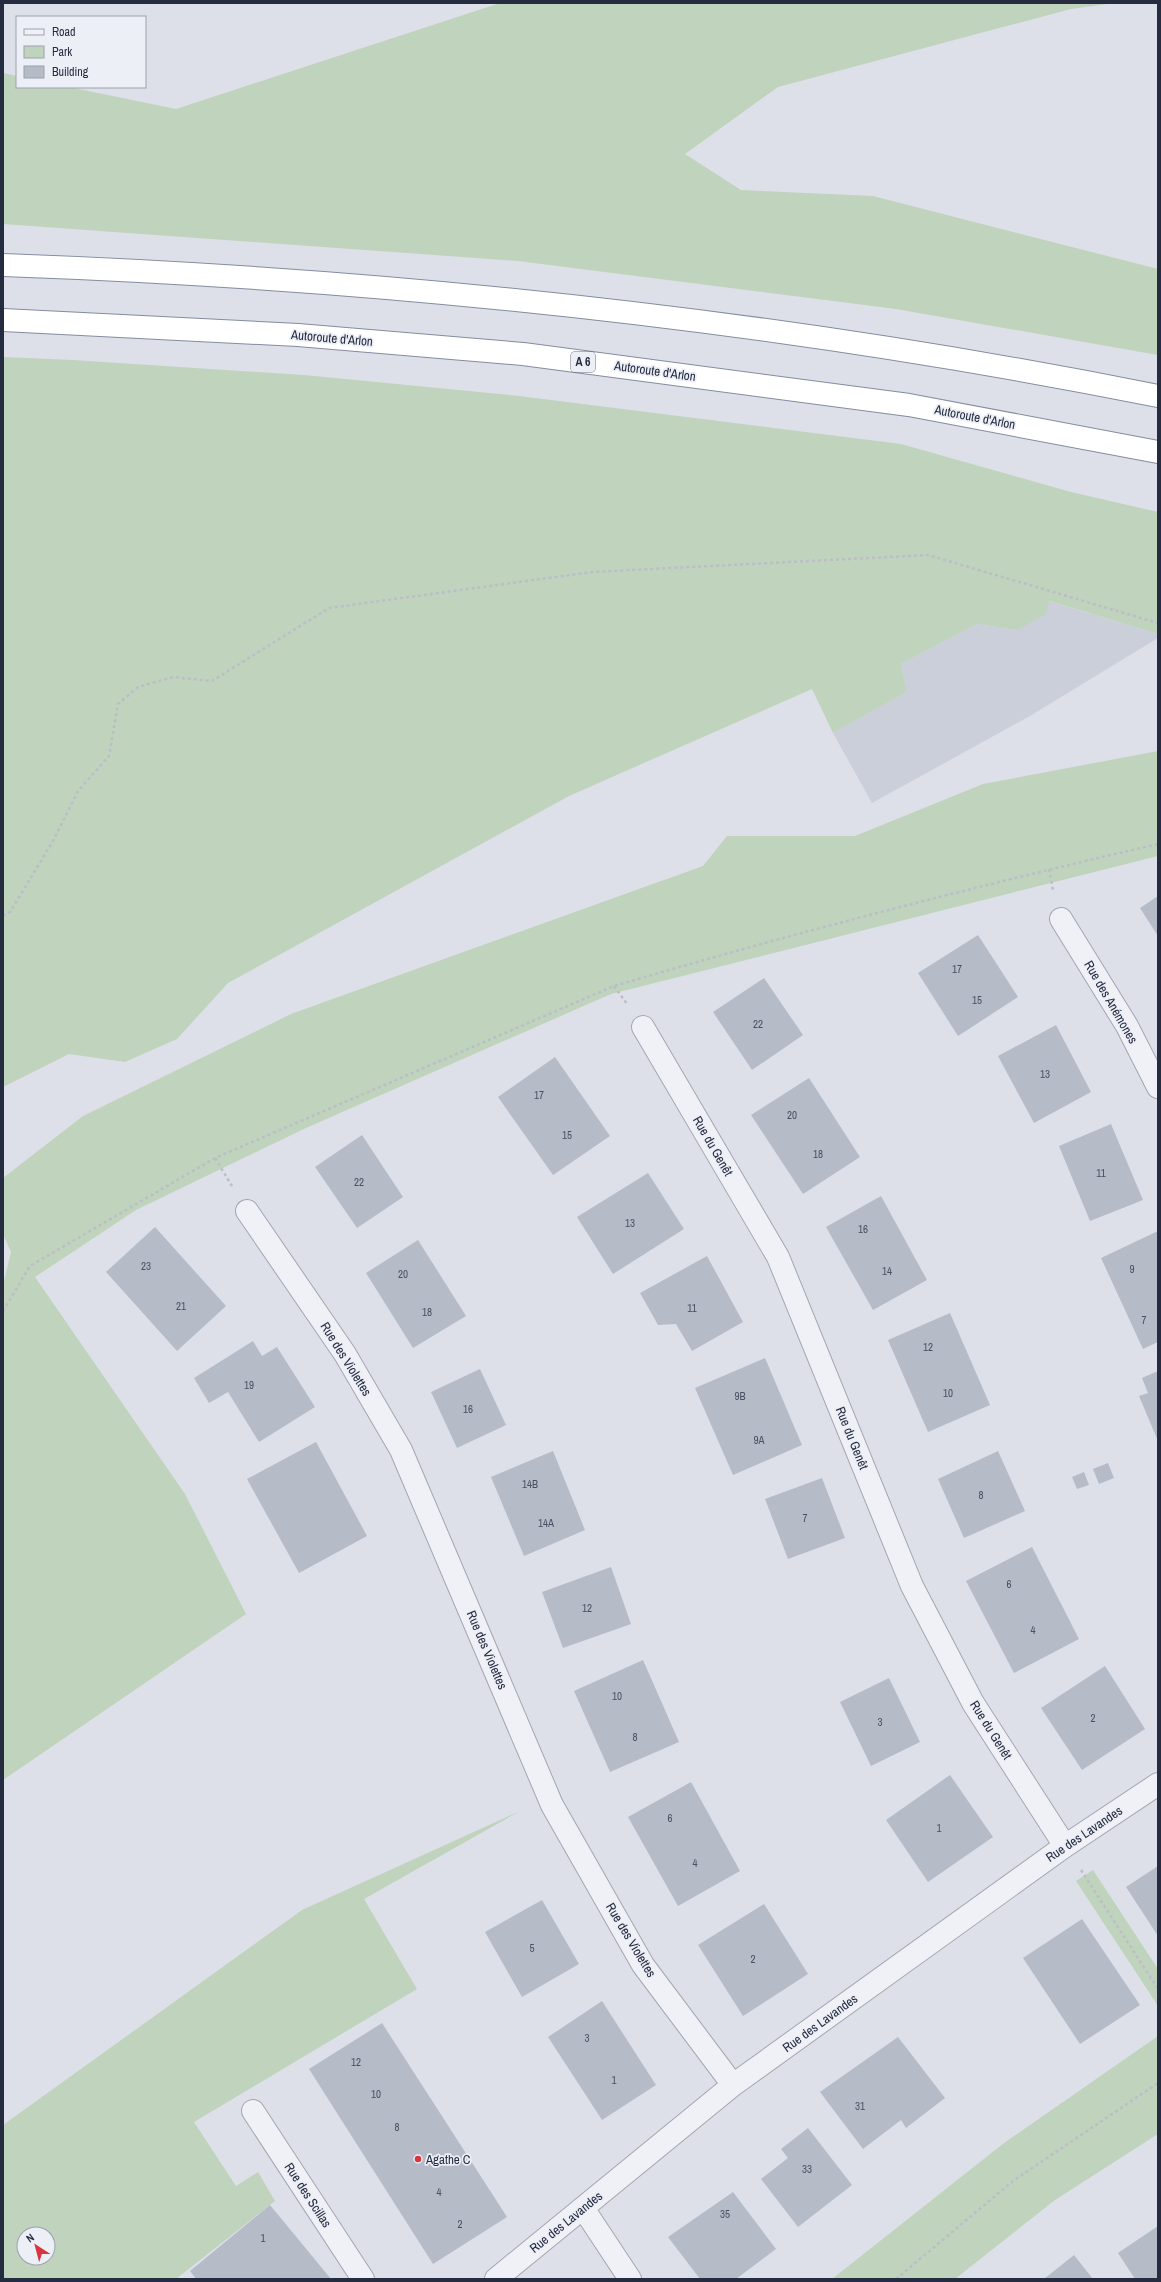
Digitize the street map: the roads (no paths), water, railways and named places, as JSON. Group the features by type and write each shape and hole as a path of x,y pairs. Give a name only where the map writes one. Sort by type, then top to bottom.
{"highway":[{"path":"3,265 282,279 513,298 891,347 1158,396"},
{"name":"Autoroute d'Arlon","path":"3,320 298,335 523,354 909,405 1158,452"}],"street":[{"name":"Rue des Anémones","path":"1061,919 1127,1026 1158,1088"},
{"name":"Rue du Genêt","path":"643,1027 778,1257 916,1593 973,1703 1066,1846"},
{"name":"Rue des Violettes","path":"247,1211 345,1354 401,1450 552,1805 643,1965 733,2086"},
{"name":"Rue des Lavandes","path":"496,2279 733,2086 1066,1846 1158,1784"},
{"name":"Rue des Scillas","path":"253,2111 363,2279"},
{"path":"583,2208 630,2279"}],"place":[{"name":"Agathe C","path":"418,2159"}]}
